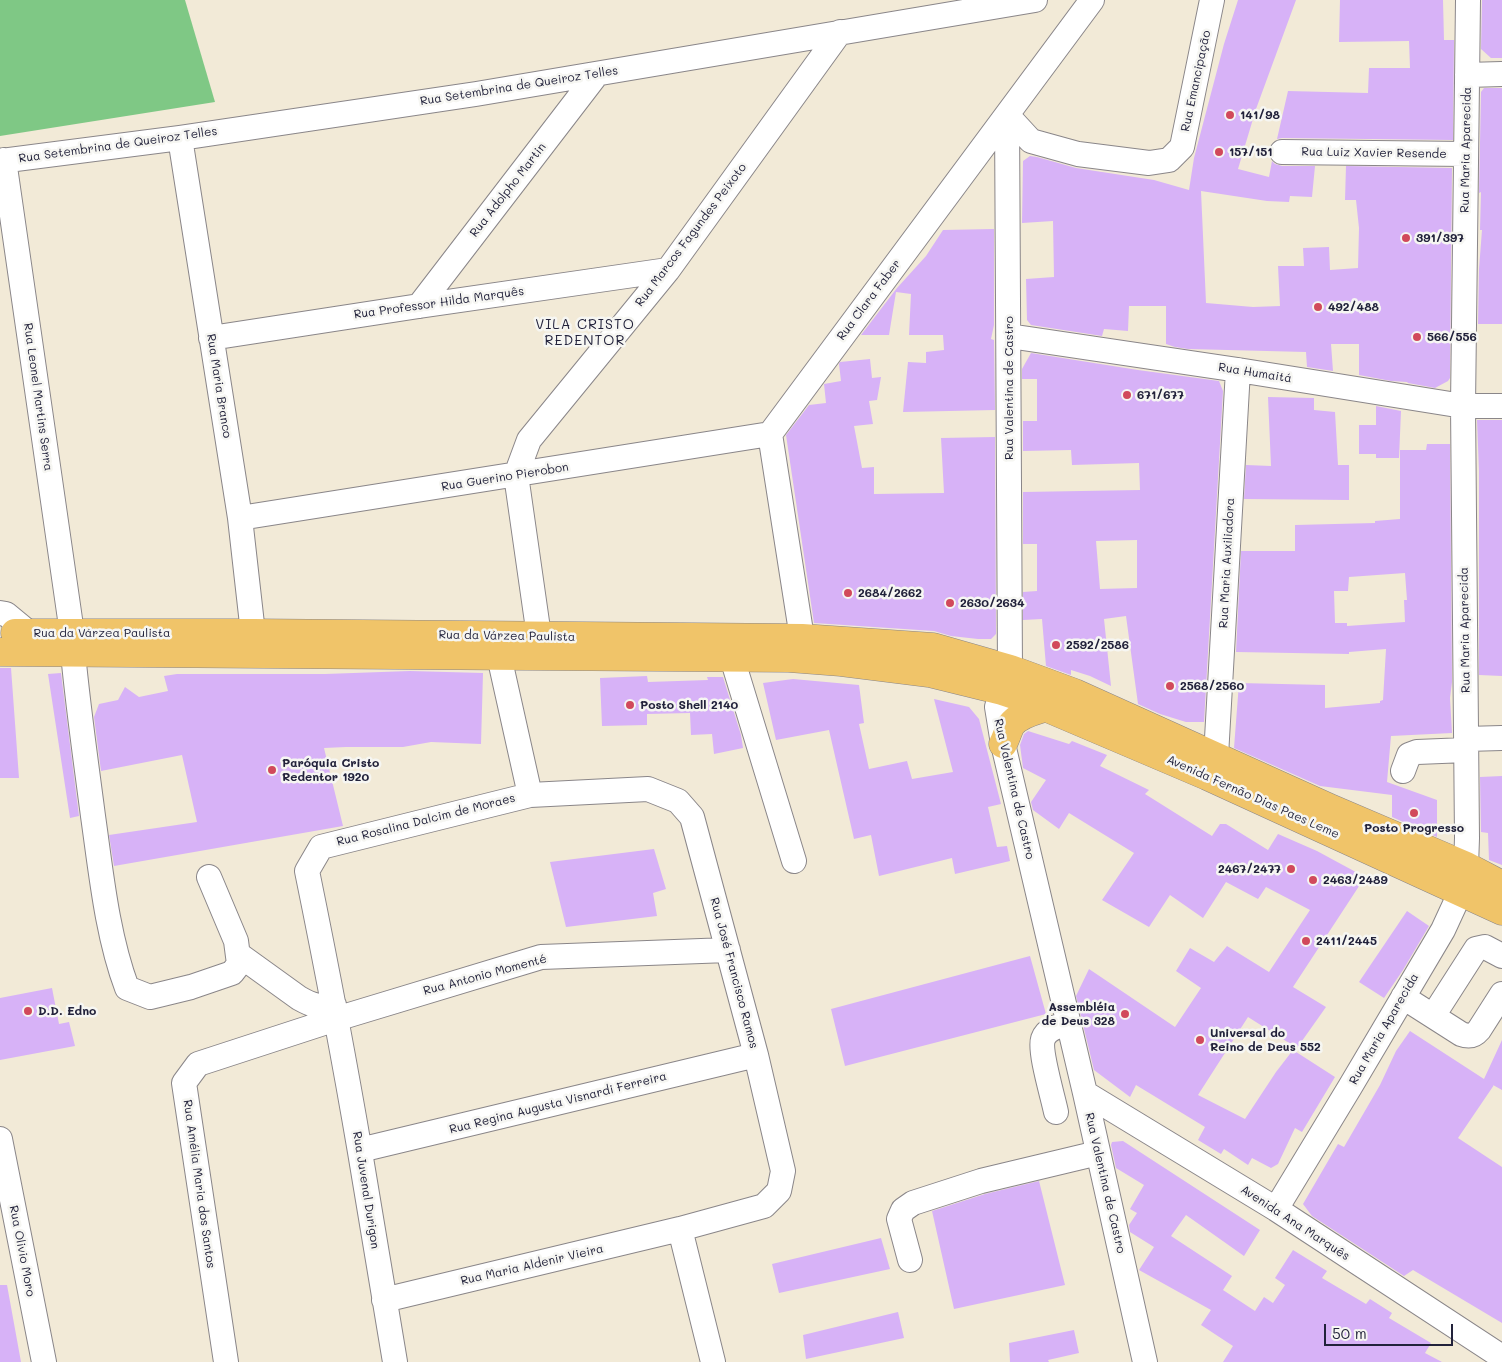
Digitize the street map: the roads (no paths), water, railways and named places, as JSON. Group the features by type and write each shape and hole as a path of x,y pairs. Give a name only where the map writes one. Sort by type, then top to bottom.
{"main road":[{"name":"Rua da Várzea Paulista","path":"0,633 29,633 73,643 499,656 789,658 1006,680"},
{"name":"Rua da Várzea Paulista","path":"0,652 73,643 253,633 802,638 933,647 1006,680"},
{"name":"Avenida Fernão Dias Paes Leme","path":"1006,680 1047,707 1216,780 1464,879 1502,885"},
{"name":"Avenida Fernão Dias Paes Leme","path":"1006,680 1076,693 1330,808 1464,879 1502,911"},
{"path":"1003,744 1011,725 1018,718 1047,707"}],"street":[{"name":"Rua Setembrina de Queiroz Telles","path":"2,161 180,138 597,74 1035,0"},
{"name":"Rua Clara Faber","path":"770,434 1092,0"},
{"name":"Rua Emancipação","path":"1007,115 1031,141 1068,152 1148,163 1169,160 1182,147 1212,0"},
{"name":"Rua Maria Aparecida","path":"1276,1209 1443,930 1464,879 1468,838 1463,406 1468,0"},
{"name":"Rua Marcos Fagundes Peixoto","path":"539,636 516,475 530,440 668,270 840,32"},
{"name":"Rua Adolpho Martin","path":"419,306 597,74"},
{"path":"1467,75 1502,74"},
{"name":"Rua Valentina de Castro","path":"1007,115 1009,336 1006,680 996,707 1145,1362"},
{"name":"Rua Maria Branco","path":"180,138 240,518 253,633"},
{"name":"Rua Luiz Xavier Resende","path":"1282,152 1466,154"},
{"name":"Rua Leonel Martins Serra","path":"2,161 73,643 100,866 120,970 127,988 150,996 191,987 232,973 239,964 238,954"},
{"name":"Rua Professor Hilda Marquês","path":"211,338 668,270"},
{"name":"Rua Humaitá","path":"1009,336 1463,406 1502,406"},
{"name":"Rua Maria Auxiliadora","path":"1216,756 1238,370"},
{"path":"770,434 802,638"},
{"name":"Rua Guerino Pierobon","path":"240,518 770,434"},
{"path":"0,614 6,614 29,633"},
{"path":"499,656 530,795"},
{"path":"732,658 794,861"},
{"path":"1403,771 1409,755 1417,752 1502,738"},
{"name":"Rua José Francisco Ramos","path":"530,795 648,789 678,801 692,817 756,1055 784,1171 779,1191 764,1206 680,1229"},
{"name":"Rua Rosalina Dalcim de Moraes","path":"335,1012 307,871 321,847 530,795"},
{"path":"209,877 236,941 238,954 309,1004 335,1012"},
{"path":"1433,1016 1476,949 1486,947 1502,956"},
{"name":"Rua Antonio Momenté","path":"335,1012 541,957 728,950"},
{"path":"1403,997 1461,1034 1471,1036 1479,1030 1502,994"},
{"name":"Rua Juvenal Durigon","path":"335,1012 395,1362"},
{"name":"Rua Amélia Maria dos Santos","path":"226,1362 184,1083 198,1064 335,1012"},
{"path":"1056,1112 1042,1050 1043,1039 1052,1028 1068,1024"},
{"name":"Rua Regina Augusta Visnardi Ferreira","path":"360,1150 756,1055"},
{"name":"Avenida Ana Marquês","path":"1085,1093 1276,1209 1502,1357"},
{"name":"Rua Olivio Moro","path":"0,1139 44,1362"},
{"path":"910,1260 899,1219 903,1210 913,1202 981,1181 1098,1153"},
{"path":"680,1229 713,1362"},
{"name":"Rua Maria Aldenir Vieira","path":"384,1300 680,1229"}],"place":[{"name":"141/98","path":"1230,115"},
{"name":"157/151","path":"1219,152"},
{"name":"391/397","path":"1406,238"},
{"name":"492/488","path":"1318,307"},
{"name":"566/556","path":"1417,337"},
{"name":"671/677","path":"1127,395"},
{"name":"2684/2662","path":"848,593"},
{"name":"2630/2634","path":"950,603"},
{"name":"2592/2586","path":"1056,645"},
{"name":"2568/2560","path":"1170,686"},
{"name":"Posto Shell 2140","path":"630,705"},
{"name":"Paróquia Cristo Redentor 1920","path":"272,770"},
{"name":"Posto Progresso","path":"1414,813"},
{"name":"2467/2477","path":"1291,869"},
{"name":"2463/2489","path":"1313,880"},
{"name":"2411/2445","path":"1306,941"},
{"name":"D.D. Edno","path":"28,1011"},
{"name":"Assembléia de Deus 328","path":"1125,1014"},
{"name":"Universal do Reino de Deus 552","path":"1200,1040"}],"district":[{"name":"VILA CRISTO REDENTOR","path":"585,334"}]}
